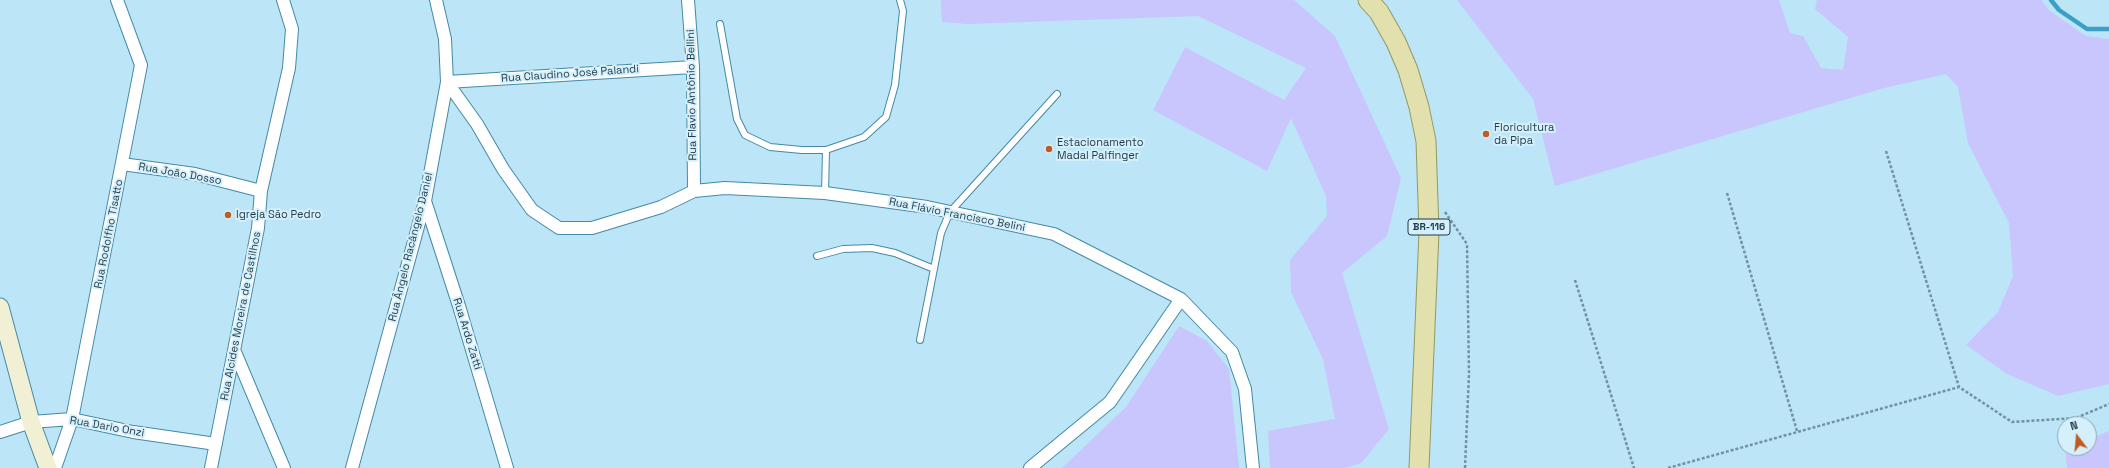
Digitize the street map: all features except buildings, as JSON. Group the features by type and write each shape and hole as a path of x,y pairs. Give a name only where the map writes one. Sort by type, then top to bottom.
{"main road":[{"name":"BR-116","path":"1368,0 1379,12 1396,42 1408,70 1419,107 1426,141 1429,188 1426,337 1419,468"}],"street":[{"name":"Rua Rodolfho Tisatto","path":"55,468 72,419 141,65 116,0"},
{"name":"Rua Alcides Moreira de Castilhos","path":"211,468 235,352 258,228 261,191 289,68 292,29 283,0"},
{"name":"Rua Ângelo Racângelo Daniel","path":"352,468 425,201 447,82 445,39 436,0"},
{"name":"Rua Flavio Antônio Bellini","path":"688,0 693,67 694,191"},
{"name":"Rua Claudino José Palandi","path":"447,82 693,67"},
{"path":"447,82 477,124 503,170 532,210 559,228 592,228 661,207 694,191"},
{"name":"Rua João Dosso","path":"122,164 195,174 261,191"},
{"name":"Rua Flávio Francisco Belini","path":"694,191 725,188 825,193 927,207 1054,234 1181,299 1232,352 1245,389 1253,468"},
{"name":"Rua Ardo Zatti","path":"425,201 459,306 507,468"},
{"path":"1030,468 1110,402 1181,299"},
{"path":"0,307 31,422 48,468"},
{"path":"235,352 284,468"},
{"name":"Rua Dario Onzi","path":"0,432 31,422 72,419 133,432 216,444"}],"lane":[{"path":"720,24 737,119 745,135 770,146 802,150 826,150 864,137 886,117 895,85 903,11 900,0"},
{"path":"920,340 942,233 950,212 1057,94"},
{"path":"825,193 826,150"},
{"path":"818,256 843,249 872,248 895,253 934,269"}],"path":[{"path":"1886,151 1960,387 2012,422 2076,418 2109,404"},
{"path":"1429,188 1467,244 1469,373 1465,468"},
{"path":"1727,193 1797,431"},
{"path":"1575,280 1634,468"},
{"path":"1668,468 1960,387"}],"shaded area":[{"path":"941,0 1294,0 1335,36 1401,178 1387,236 1342,273 1389,429 1361,463 1345,468 1270,468 1268,431 1335,419 1323,359 1291,292 1290,260 1327,216 1326,196 1291,118 1267,171 1153,110 1185,47 1284,100 1306,68 1198,16 968,24 942,22"},
{"path":"1457,0 1779,0 1790,33 1803,36 1821,68 1843,70 1848,37 1815,9 1817,0 2041,0 2050,11 2086,36 2109,39 2109,384 2058,396 2007,374 1966,345 1998,312 2013,276 2009,223 1968,143 1958,87 1946,74 1884,88 1555,186 1533,99"},
{"path":"1179,326 1207,341 1229,369 1239,468 1062,468 1126,407"},
{"path":"2109,431 2109,468 2067,468 2066,456 2097,456 2097,436"}],"waterway":[{"path":"2051,0 2059,10 2087,29 2109,29"}],"place":[{"name":"Floricultura da Pipa","path":"1486,134"},
{"name":"Estacionamento Madal Palfinger","path":"1049,149"},
{"name":"Igreja São Pedro","path":"228,215"}]}
